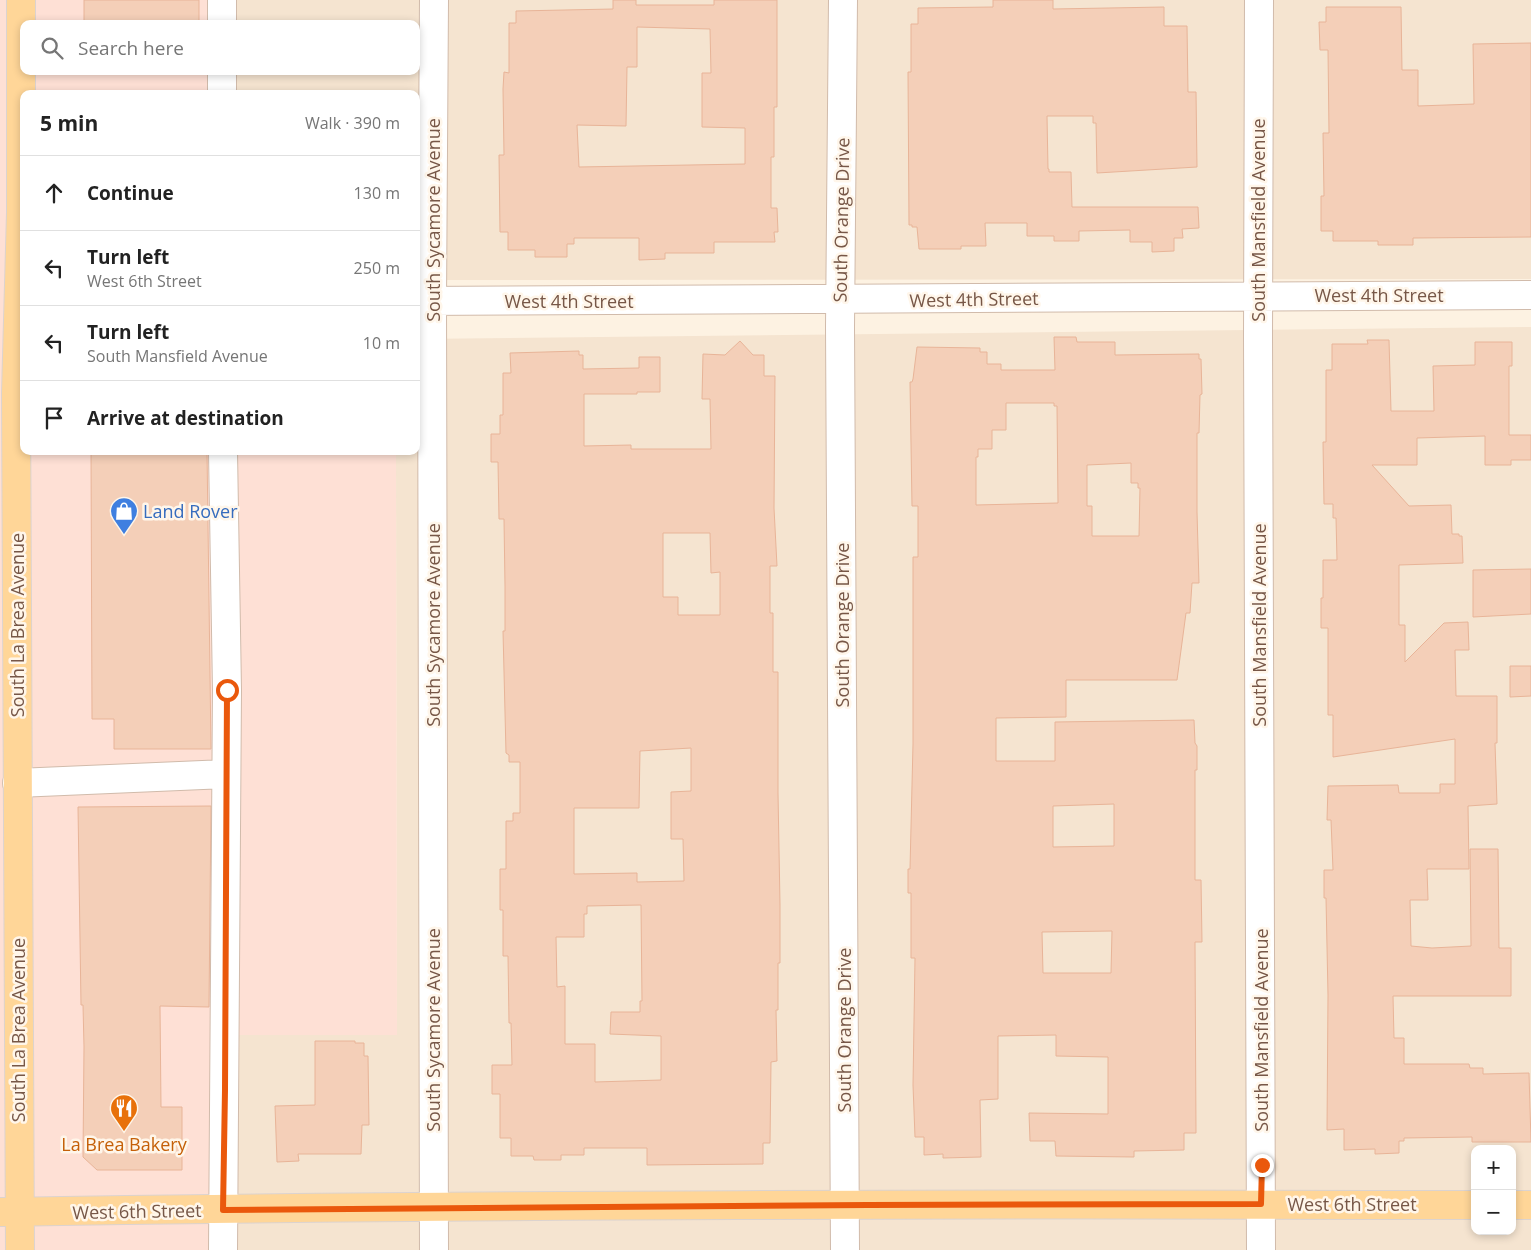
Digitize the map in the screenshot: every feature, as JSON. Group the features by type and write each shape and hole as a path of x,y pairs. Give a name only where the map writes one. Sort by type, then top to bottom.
{"main road":[{"name":"South La Brea Avenue","path":"21,0 21,20"},
{"name":"South La Brea Avenue","path":"20,43 14,301 17,783 9,965 10,1212 20,1250"},
{"name":"West 6th Street","path":"10,1212 844,1205 1471,1205"},
{"path":"1516,1205 1531,1205"}],"street":[{"path":"222,0 222,20"},
{"name":"South Sycamore Avenue","path":"434,0 424,302 434,1250"},
{"name":"South Orange Drive","path":"843,0 840,300 845,1250"},
{"name":"South Mansfield Avenue","path":"1259,0 1258,296 1262,1250"},
{"path":"222,75 222,90"},
{"name":"West 4th Street","path":"424,302 1531,295"},
{"path":"223,455 227,690 223,1250"},
{"path":"17,783 226,774"}],"shaded area":[{"path":"0,0 214,0 214,20 20,20 20,75 214,75 214,90 20,90 20,455 396,455 397,1035 213,1035 214,1250 0,1250"},
{"path":"214,0 1531,0 1531,279 420,280 420,90 214,90 214,75 420,75 420,20 214,20"},
{"path":"1531,327 1531,1250 214,1250 213,1034 397,1035 396,455 420,455 420,339"}],"building":[{"path":"84,0 199,0 199,20 84,20"},
{"path":"613,0 636,0 636,5 714,5 714,0 777,0 777,107 774,107 774,157 771,157 771,208 777,208 778,232 774,232 775,242 714,242 714,253 665,253 665,259 639,260 639,238 574,238 574,244 567,244 567,257 535,257 535,250 508,250 508,232 500,232 499,155 504,155 503,89 504,72 509,73 509,23 516,23 516,11 613,9","holes":["637,27 710,29 711,73 702,73 702,127 745,128 745,164 579,167 577,125 626,126 627,67 637,67"]},
{"path":"993,0 1053,0 1053,9 1164,7 1164,26 1187,26 1188,92 1196,92 1197,167 1097,173 1096,123 1093,123 1093,116 1047,116 1048,169 1049,172 1071,172 1072,207 1198,207 1199,228 1182,229 1183,238 1174,238 1174,251 1152,252 1152,242 1130,242 1130,230 1079,231 1079,241 1054,241 1054,236 1027,236 1027,223 985,223 986,246 961,246 961,249 919,249 917,227 909,225 908,72 911,72 911,24 918,24 918,8 993,7"},
{"path":"1326,7 1401,7 1402,70 1418,70 1418,106 1474,104 1473,44 1531,43 1531,237 1413,238 1413,245 1378,245 1378,241 1333,241 1333,231 1321,231 1321,196 1324,196 1323,133 1329,133 1328,50 1320,50 1319,22 1326,22"},
{"path":"1054,337 1076,337 1077,342 1115,342 1115,355 1199,354 1199,359 1201,359 1202,394 1200,395 1199,433 1197,433 1199,583 1192,583 1190,613 1186,613 1177,680 1066,680 1066,717 996,718 996,761 1055,761 1055,722 1194,720 1195,743 1197,746 1197,770 1195,770 1195,880 1201,880 1202,942 1195,942 1196,1133 1184,1133 1184,1150 1134,1151 1134,1157 1056,1156 1055,1141 1030,1141 1029,1113 1108,1114 1108,1057 1056,1056 1056,1035 998,1036 998,1099 980,1100 981,1157 943,1158 943,1154 924,1155 924,1137 915,1137 913,1085 915,958 911,958 911,893 908,893 908,869 910,869 913,744 913,557 918,557 918,506 912,506 910,382 913,379 917,347 980,348 980,352 987,352 987,364 1001,364 1001,370 1055,370","holes":["1006,403 1054,403 1054,406 1057,406 1058,503 976,505 976,457 978,457 978,449 992,449 992,430 1006,430","1131,463 1131,483 1138,483 1138,488 1140,488 1139,536 1092,536 1092,506 1087,506 1087,465","1114,804 1114,846 1053,847 1053,806","1112,931 1111,973 1043,973 1042,932"]},
{"path":"1367,340 1389,340 1391,411 1434,411 1433,366 1475,365 1475,342 1512,342 1512,366 1509,366 1509,435 1531,435 1531,460 1511,460 1511,465 1485,465 1485,436 1417,438 1417,465 1372,465 1409,506 1451,505 1452,534 1462,536 1463,563 1399,565 1399,625 1405,625 1405,662 1444,623 1468,622 1469,650 1455,650 1456,696 1497,696 1497,743 1495,743 1497,804 1468,806 1469,869 1427,869 1428,900 1410,900 1411,946 1432,948 1471,946 1470,849 1498,849 1499,948 1511,948 1511,996 1393,996 1394,1038 1404,1038 1404,1064 1469,1064 1470,1068 1483,1068 1483,1074 1529,1073 1531,1142 1472,1142 1472,1137 1404,1138 1404,1141 1399,1141 1399,1153 1375,1154 1375,1149 1344,1150 1344,1129 1327,1130 1328,995 1324,870 1333,870 1331,820 1327,820 1328,786 1398,785 1399,793 1440,793 1440,784 1455,784 1455,739 1333,757 1333,715 1328,715 1328,628 1321,628 1323,560 1337,560 1336,518 1333,518 1333,504 1324,504 1323,442 1326,442 1326,370 1332,370 1332,344 1368,344"},
{"path":"740,341 753,355 764,355 764,376 775,376 774,508 777,566 770,566 770,613 773,613 773,672 778,672 780,963 778,963 778,1010 776,1010 777,1061 771,1062 770,1143 763,1143 763,1164 647,1165 647,1148 584,1148 584,1155 561,1155 561,1160 534,1160 533,1156 511,1156 511,1138 500,1138 500,1094 492,1094 492,1065 512,1065 508,956 503,956 503,910 500,910 500,869 506,869 506,821 513,821 513,813 520,813 520,762 509,762 509,755 506,753 503,631 505,631 504,519 499,519 498,462 491,462 491,434 500,434 500,415 503,415 503,373 511,373 510,353 579,351 579,355 583,355 583,369 639,368 639,357 660,357 660,392 584,394 584,446 631,445 631,449 711,449 710,399 702,399 703,354 725,355","holes":["663,533 710,533 711,573 720,572 720,615 678,615 678,597 663,597","691,748 691,791 671,792 671,839 683,839 684,881 637,882 637,873 574,874 574,808 639,808 640,751","641,905 642,1001 640,1001 640,1012 611,1012 610,1034 661,1036 661,1080 595,1082 595,1044 565,1044 565,986 557,987 556,937 584,937 584,914 587,914 587,906"]},
{"path":"91,455 207,455 211,749 114,749 114,719 92,719"},
{"path":"1531,569 1531,614 1473,617 1473,570"},
{"path":"1510,666 1531,666 1531,696 1510,697"},
{"path":"211,806 209,1007 160,1006 161,1107 182,1107 182,1170 97,1170 83,1157 84,1047 83,1005 81,1005 78,807"},
{"path":"315,1041 355,1041 355,1043 364,1043 364,1056 368,1056 369,1125 362,1125 361,1154 298,1154 299,1161 277,1162 275,1106 315,1105"}],"place":[{"name":"Land Rover","path":"124,535"},
{"name":"La Brea Bakery","path":"124,1132"}],"route":[{"path":"227,690 223,1210 1261,1204 1262,1165"}]}
